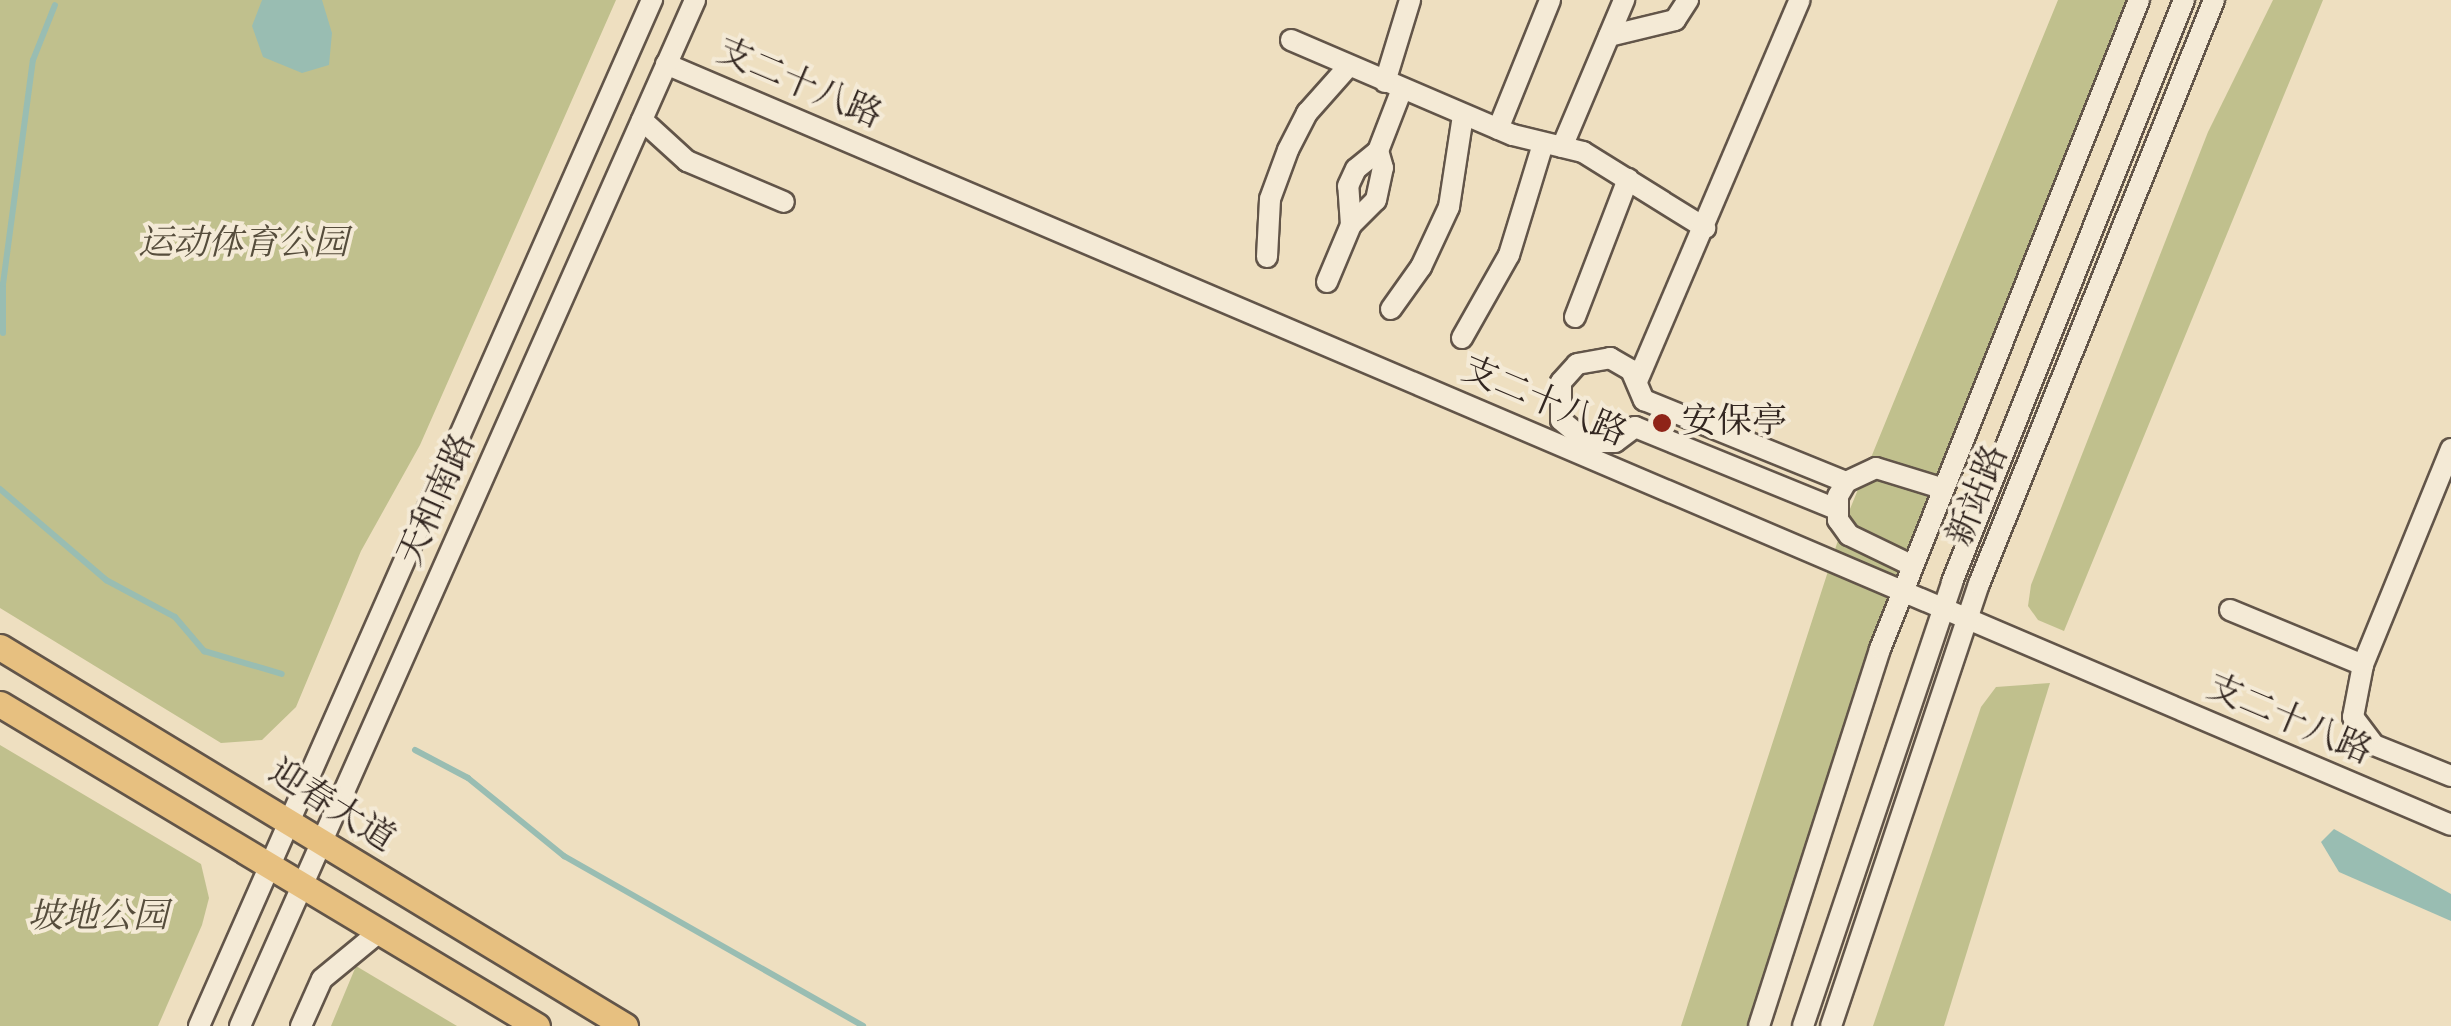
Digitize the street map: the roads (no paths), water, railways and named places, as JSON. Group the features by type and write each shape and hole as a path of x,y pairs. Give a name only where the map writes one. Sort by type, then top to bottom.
{"main road":[{"name":"迎春大道","path":"0,647 625,1026"},
{"path":"0,704 537,1026"}],"street":[{"name":"天和南路","path":"200,1026 652,0"},
{"name":"天和南路","path":"240,1026 695,0"},
{"path":"1327,282 1351,225 1376,200 1383,168 1378,151 1410,0"},
{"path":"1498,129 1550,0"},
{"path":"1462,338 1509,256 1552,146 1624,0"},
{"path":"1609,36 1675,20 1688,0"},
{"path":"1638,379 1800,0"},
{"path":"1759,1026 1911,566 2140,0"},
{"name":"新站路","path":"1802,1026 1943,608 2184,0"},
{"name":"新站路","path":"1831,1026 1967,619 2214,0"},
{"path":"1290,40 1463,115 1552,146 1628,179 1705,228"},
{"name":"支二十八路","path":"666,64 2451,825"},
{"path":"1268,257 1266,218 1288,150 1307,113 1348,67"},
{"path":"1392,308 1428,254 1449,206 1463,115"},
{"path":"642,120 687,161 784,202"},
{"path":"1351,225 1348,186 1356,169 1378,151"},
{"path":"1575,317 1628,179"},
{"path":"1597,357 1621,362 1638,379 1644,400 1635,427 1614,442 1588,442 1561,420 1558,394 1568,372 1597,357"},
{"path":"1644,400 1846,482"},
{"path":"1680,446 1690,419"},
{"path":"1635,427 1836,510 1858,542 1911,566"},
{"path":"1749,474 1760,447"},
{"path":"2451,449 2363,665 2353,716 2364,738 2451,776"},
{"path":"1836,510 1846,482 1876,468 1894,469 1941,488"},
{"path":"2230,610 2363,665"},
{"path":"301,1026 322,979 379,932"}],"water":[{"path":"262,0 322,0 332,33 329,65 302,73 263,57 252,26"},
{"path":"2334,829 2451,894 2451,921 2339,872 2321,842"}],"waterway":[{"path":"3,333 3,284 33,60 55,5"},
{"path":"0,489 106,580 175,617 204,651 282,674"},
{"path":"415,750 468,778 564,856 863,1026"}],"place":[{"name":"安保亭","path":"1662,423"}],"park label":[{"name":"运动体育公园","path":"243,245"},
{"name":"坡地公园","path":"98,918"}]}
